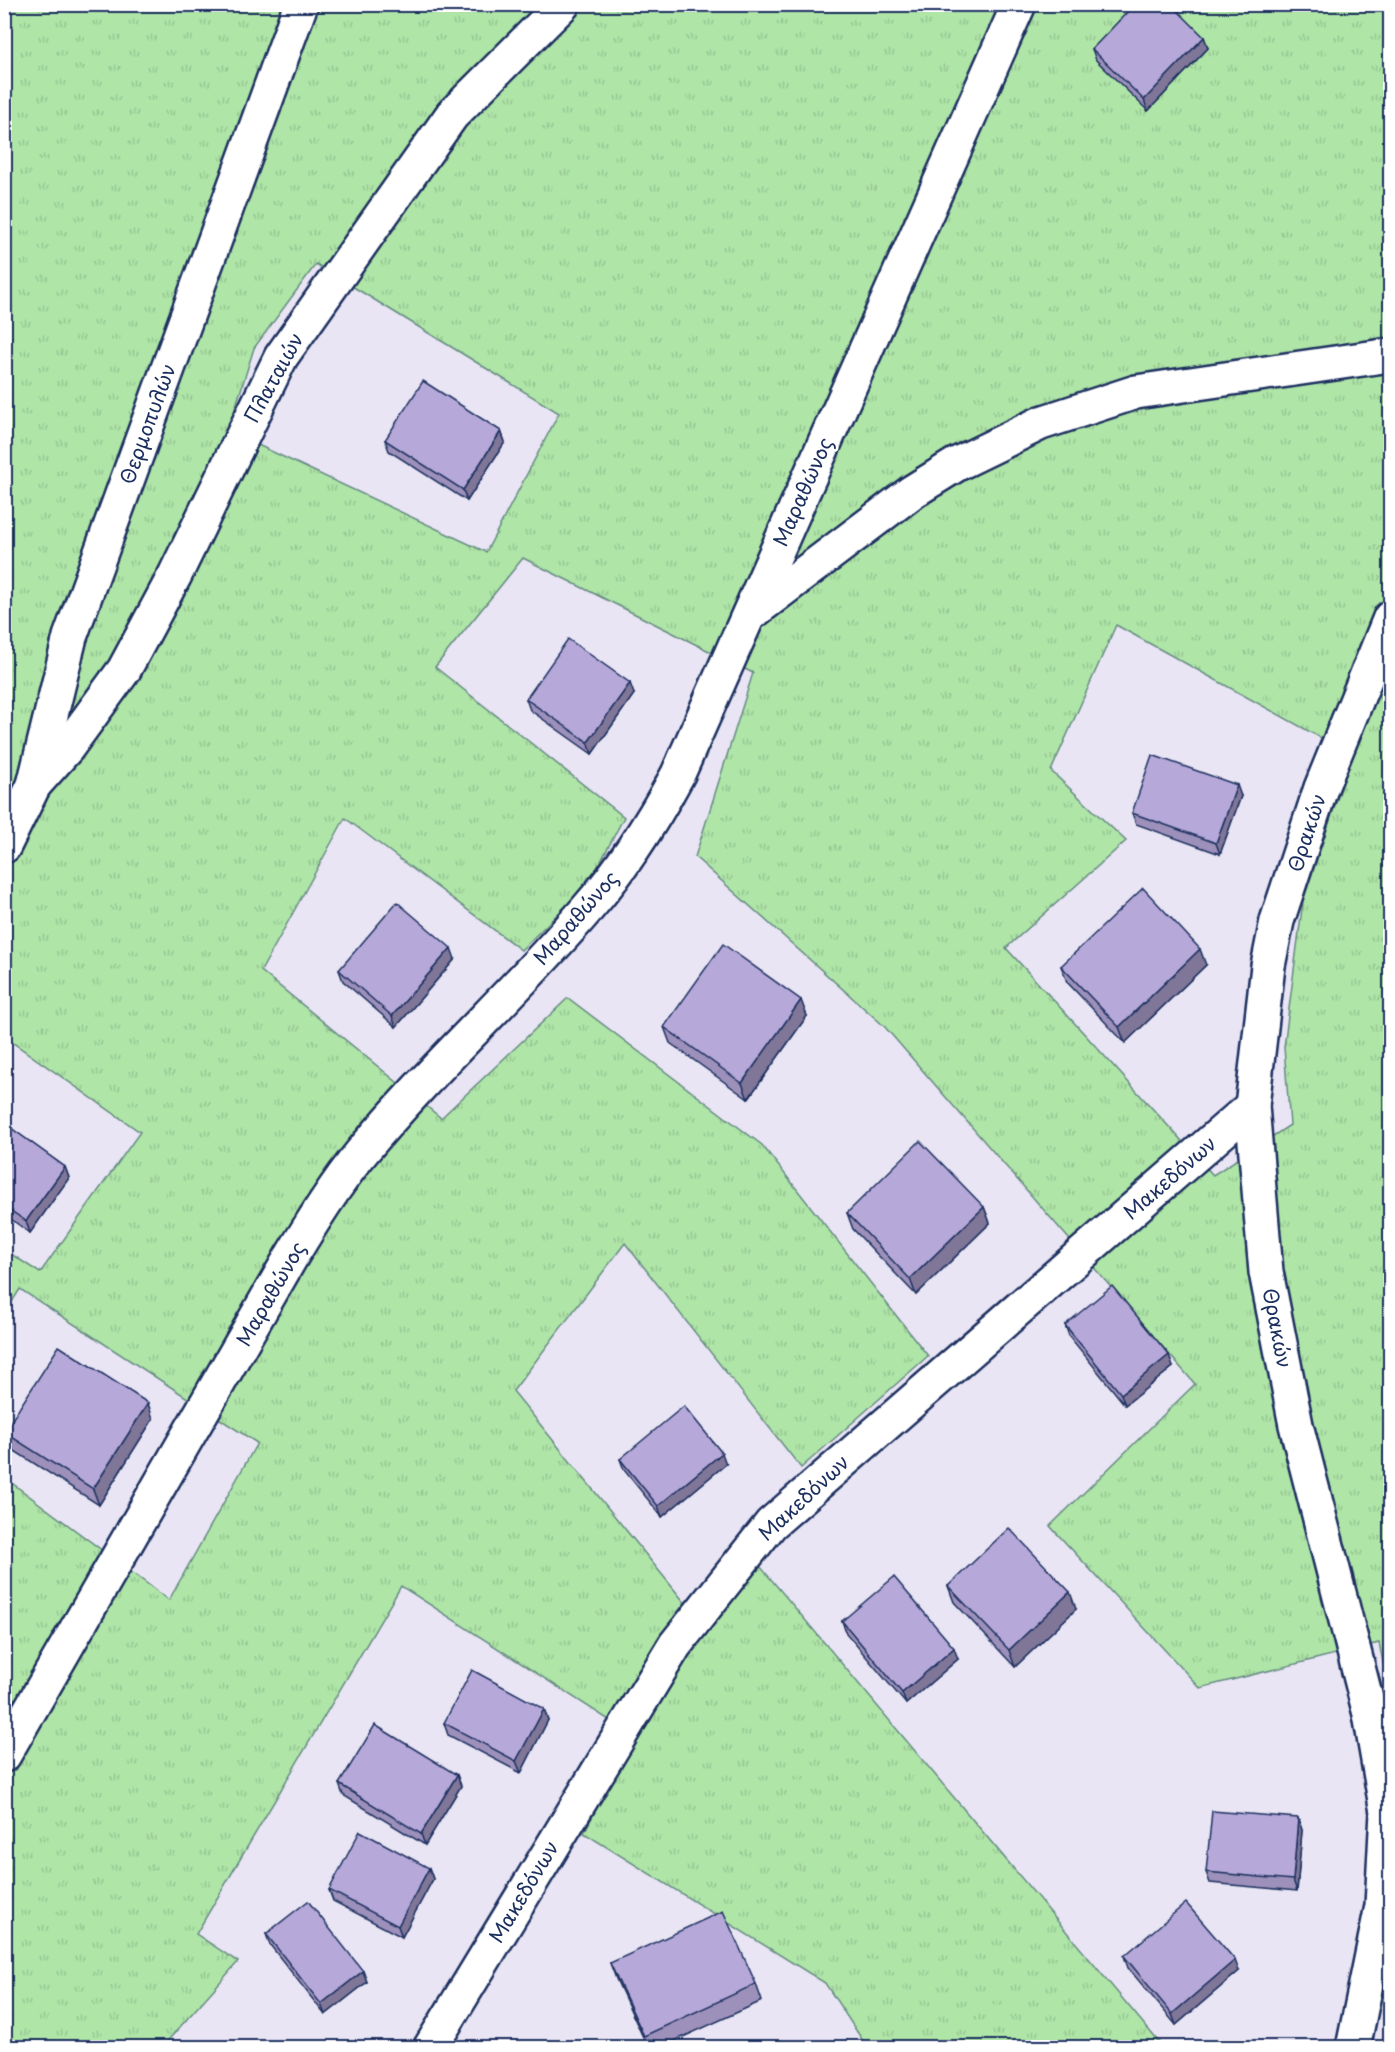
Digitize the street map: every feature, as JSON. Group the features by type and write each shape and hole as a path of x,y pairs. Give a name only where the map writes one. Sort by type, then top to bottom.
{"street":[{"name":"Θερμοπυλών","path":"4,846 34,785 70,637 301,4"},
{"name":"Πλαταιών","path":"34,785 67,748 124,670 175,575 281,357 452,115 563,4"},
{"name":"Μαραθώνος","path":"4,1755 291,1257 338,1183 388,1121 560,939 623,863 678,774 1019,4"},
{"path":"749,615 912,492 957,464 1041,423 1136,392 1390,355"},
{"name":"Θρακών","path":"1353,2048 1386,1908 1387,1812 1370,1714 1296,1425 1266,1272 1252,1106 1268,966 1278,921 1321,788 1390,618"},
{"name":"Μακεδόνων","path":"430,2048 675,1645 771,1524 1252,1106"}],"green space":[{"path":"4,5 1390,5 1390,1695 1379,1643 1200,1688 1050,1526 1195,1384 884,1026 695,857 753,673 523,558 435,667 624,817 590,882 521,950 345,818 261,971 441,1118 568,998 762,1145 928,1356 801,1468 625,1243 513,1391 703,1625 760,1566 1163,2047 867,2047 825,1983 584,1833 634,1736 401,1586 196,1934 238,1962 162,2047 5,2047 5,1478 169,1600 257,1443 20,1289 5,1313 5,1250 40,1273 140,1132 5,1037","holes":["316,264 559,413 486,552 228,431 254,348","1116,625 1352,755 1303,901 1284,1047 1290,1125 1213,1175 1006,948 1126,841 1051,771"]}],"building":[{"path":"1135,4 1171,4 1204,37 1144,100 1092,49"},
{"path":"423,381 501,431 463,490 385,440"},
{"path":"568,639 630,683 588,742 526,699"},
{"path":"1152,755 1237,785 1216,843 1132,813"},
{"path":"1143,888 1200,949 1119,1027 1061,966"},
{"path":"397,902 451,948 392,1016 339,970"},
{"path":"723,944 801,1000 742,1083 664,1027"},
{"path":"4,1123 65,1167 26,1221 4,1206"},
{"path":"920,1141 984,1207 910,1279 847,1213"},
{"path":"1112,1286 1169,1355 1121,1394 1065,1325"},
{"path":"59,1346 148,1403 93,1489 4,1432"},
{"path":"684,1406 722,1453 658,1506 620,1459"},
{"path":"1009,1528 1070,1592 1009,1650 948,1586"},
{"path":"894,1577 954,1648 902,1693 842,1621"},
{"path":"472,1670 544,1709 516,1761 444,1723"},
{"path":"375,1725 457,1775 421,1834 339,1784"},
{"path":"1212,1811 1298,1818 1293,1880 1206,1872"},
{"path":"360,1831 429,1868 398,1926 329,1890"},
{"path":"308,1901 363,1971 321,2004 266,1934"},
{"path":"1186,1903 1235,1960 1172,2014 1124,1956"},
{"path":"723,1911 756,1984 644,2036 610,1963"}]}
